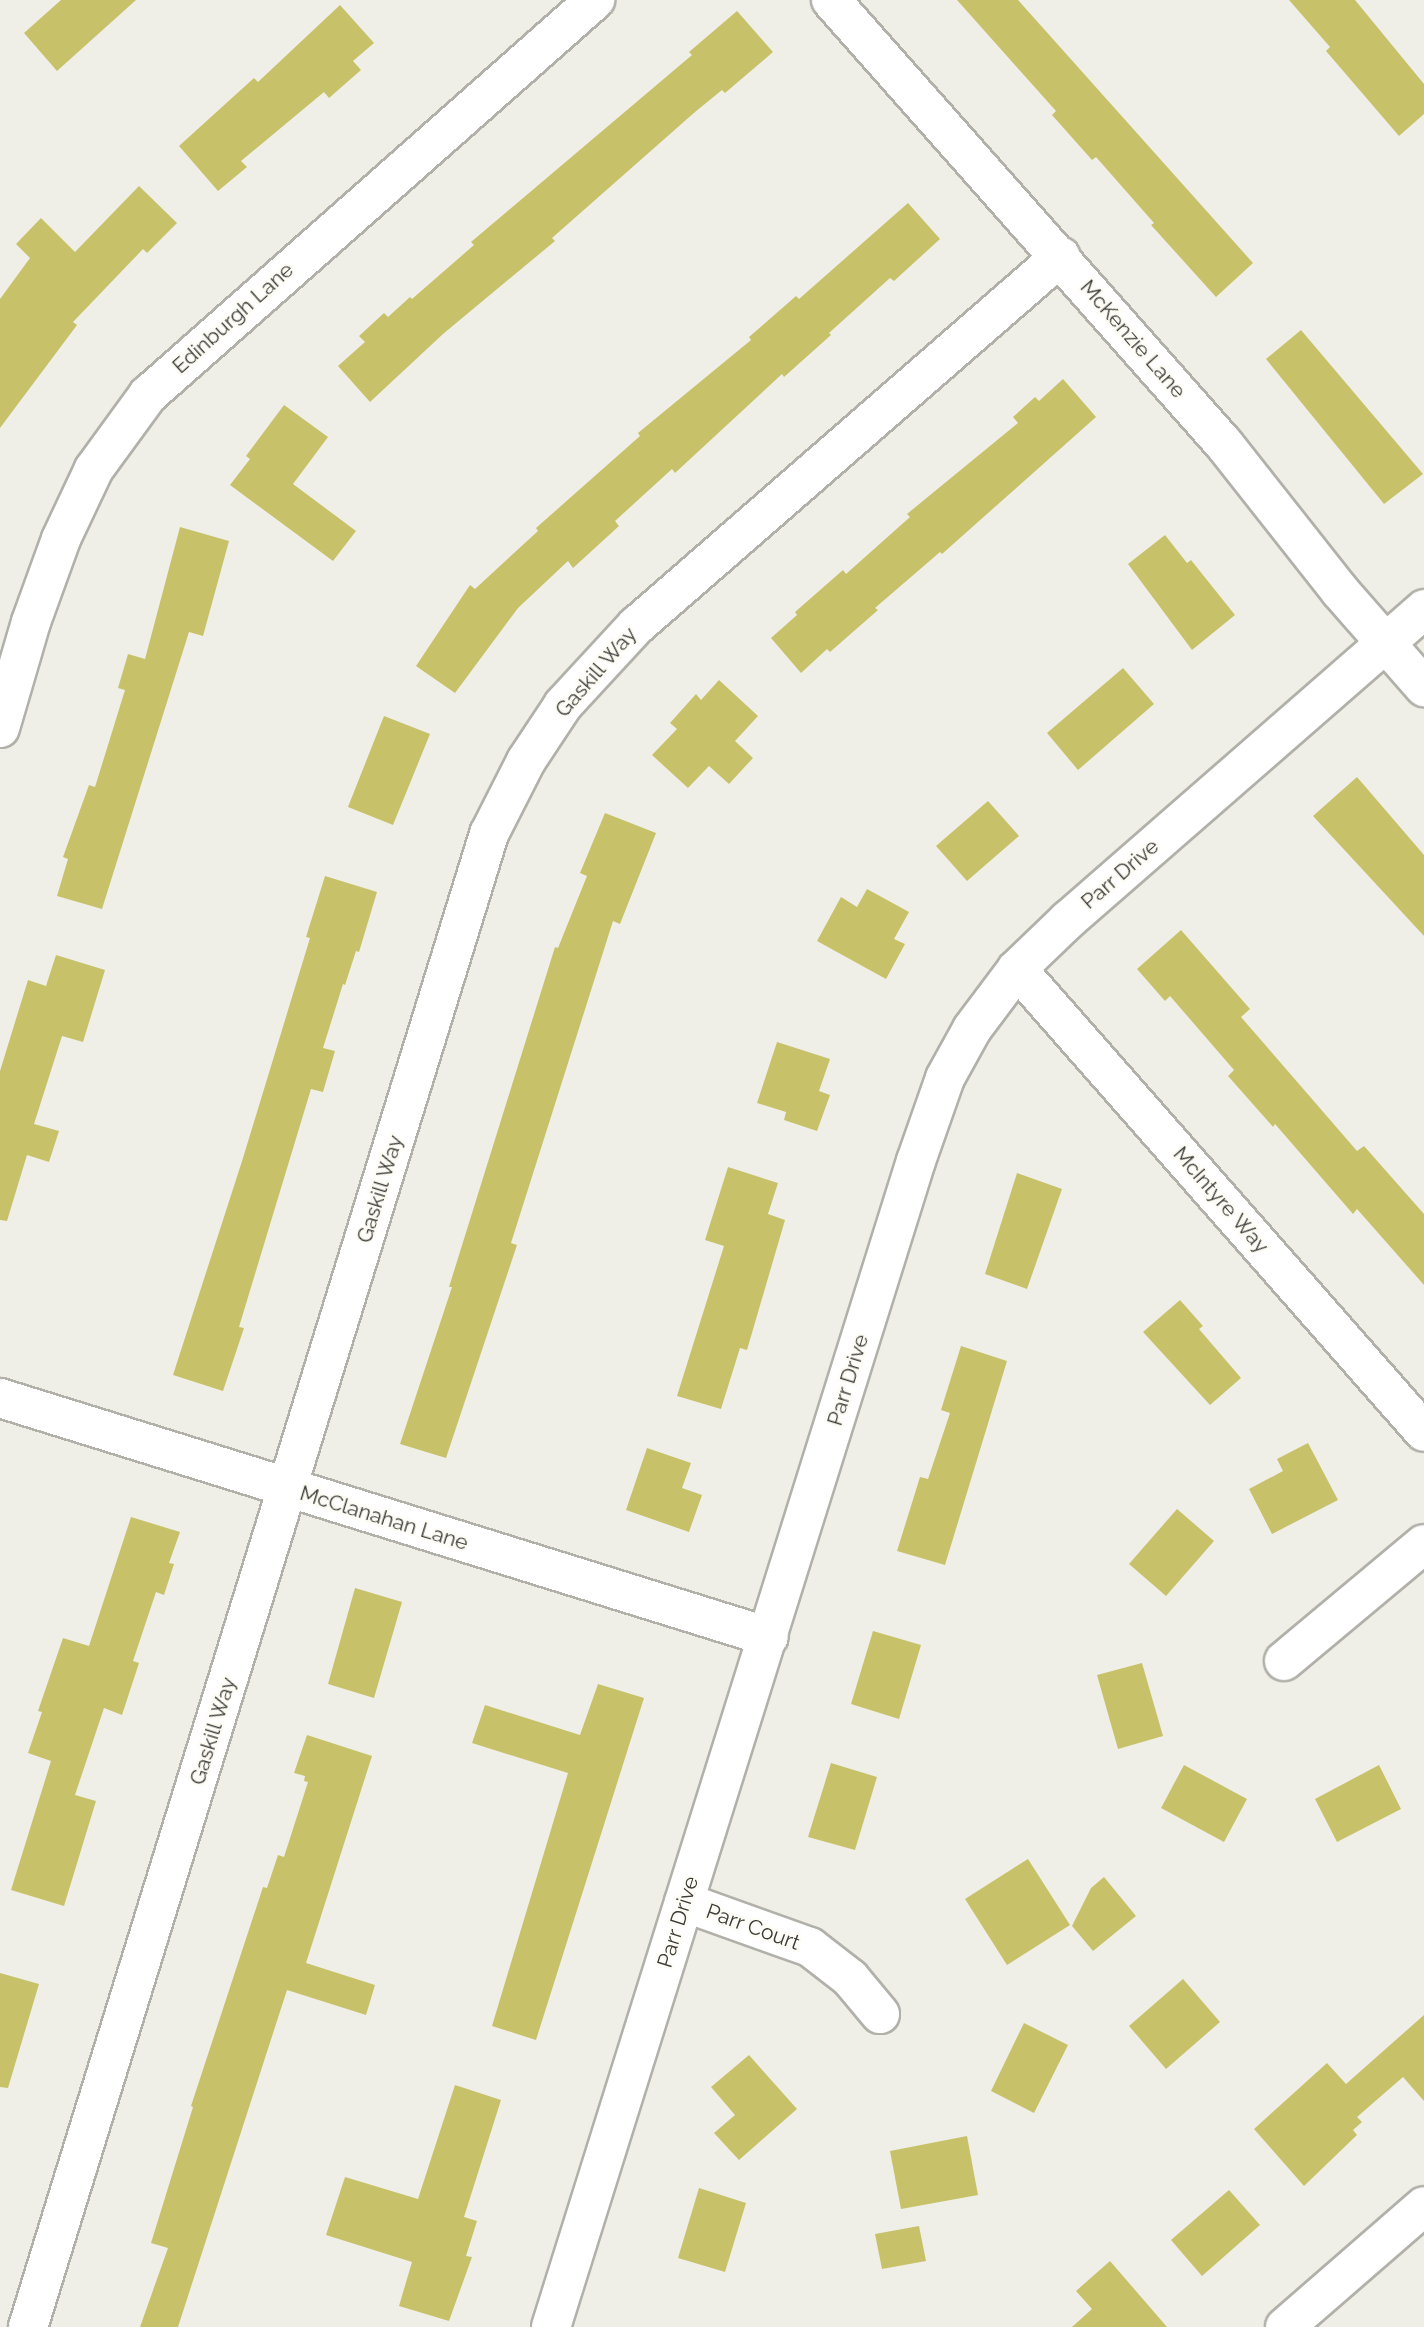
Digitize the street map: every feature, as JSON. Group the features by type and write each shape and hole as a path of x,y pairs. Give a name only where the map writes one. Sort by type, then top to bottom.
{"street":[{"name":"Edinburgh Lane","path":"0,728 31,622 61,539 94,469 148,395 595,0"},
{"name":"McKenzie Lane","path":"831,0 1061,256 1224,444 1385,643 1424,687"},
{"name":"Gaskill Way","path":"27,2327 489,834 526,761 563,705 636,626 1061,256"},
{"name":"Parr Drive","path":"551,2327 916,1161 945,1078 972,1029 1017,969 1068,920 1424,609"},
{"name":"McIntyre Way","path":"1017,969 1424,1432"},
{"name":"McClanahan Lane","path":"0,1398 768,1637"},
{"path":"1284,1661 1424,1544"},
{"name":"Parr Court","path":"684,1902 810,1947 850,1978 880,2014"},
{"path":"1285,2327 1424,2206"}],"building":[{"path":"61,0 136,0 57,71 24,33"},
{"path":"957,0 1018,0 1253,263 1216,297 1151,225 1154,223 1096,157 1092,160 1052,115 1056,111"},
{"path":"1289,0 1355,0 1424,84 1424,114 1399,136 1326,51 1330,47"},
{"path":"340,5 374,43 353,61 361,70 329,98 324,92 241,161 247,167 218,191 179,146 254,78 258,82"},
{"path":"737,11 773,52 725,93 722,90 695,112 552,238 555,241 443,334 370,402 338,366 365,342 359,336 384,313 388,317 410,297 412,299 474,245 471,242 692,55 689,52"},
{"path":"139,186 177,223 147,253 143,249 73,322 77,325 0,428 0,299 30,258 16,244 41,218 75,252"},
{"path":"908,203 940,239 894,281 890,278 829,333 831,335 784,377 782,374 675,473 672,469 615,521 619,526 573,568 568,561 518,608 455,693 416,666 470,585 475,589 538,531 536,528 640,436 638,433 751,340 749,337 796,296 799,299"},
{"path":"1301,330 1423,474 1384,504 1266,359"},
{"path":"1063,379 1096,417 942,554 940,552 875,608 878,610 830,652 827,649 801,673 771,638 797,615 795,612 843,570 846,574 910,517 907,514 1018,423 1013,417 1035,397 1039,401"},
{"path":"284,405 328,437 293,484 356,531 333,561 230,485 250,459 246,456"},
{"path":"180,527 229,541 203,636 189,632 102,909 57,896 68,859 63,857 89,785 95,787 125,690 118,688 128,654 145,659"},
{"path":"1165,535 1187,563 1191,560 1235,615 1192,650 1128,564"},
{"path":"1123,668 1154,704 1078,770 1047,733"},
{"path":"719,680 758,716 735,741 753,758 729,784 709,766 688,788 652,755 677,729 670,723 696,694 701,700"},
{"path":"384,716 430,734 393,825 348,807"},
{"path":"1357,777 1424,855 1424,936 1313,816"},
{"path":"988,801 1019,836 967,881 936,846"},
{"path":"605,813 656,833 620,924 613,921 511,1243 517,1245 446,1458 400,1444 452,1287 449,1287 555,947 558,948 587,876 580,873"},
{"path":"325,876 377,892 359,952 356,951 345,985 343,984 323,1048 335,1051 323,1092 311,1089 239,1327 244,1328 223,1391 173,1375 243,1158 310,938 306,937"},
{"path":"867,889 909,912 894,939 905,944 886,979 817,941 841,897 857,907"},
{"path":"1181,930 1250,1009 1241,1017 1357,1151 1364,1146 1424,1214 1424,1285 1357,1209 1353,1214 1275,1124 1273,1127 1228,1076 1234,1070 1170,996 1165,1001 1137,969"},
{"path":"56,955 105,970 83,1042 62,1036 34,1124 59,1131 49,1162 27,1155 7,1221 0,1220 0,1071 28,980 46,986"},
{"path":"777,1042 830,1059 819,1091 830,1095 817,1131 784,1120 786,1112 757,1103"},
{"path":"728,1167 778,1183 768,1214 785,1220 747,1350 740,1348 721,1409 677,1396 724,1246 705,1240"},
{"path":"1017,1173 1062,1189 1027,1289 985,1274"},
{"path":"1180,1300 1203,1326 1199,1329 1241,1378 1210,1405 1143,1332"},
{"path":"961,1346 1007,1361 945,1565 897,1551 920,1477 928,1479 950,1413 941,1410"},
{"path":"1308,1443 1338,1500 1272,1534 1249,1489 1283,1471 1277,1459"},
{"path":"647,1448 691,1463 682,1488 702,1495 689,1532 626,1510"},
{"path":"1177,1509 1214,1541 1166,1596 1129,1564"},
{"path":"131,1517 180,1532 169,1563 174,1564 164,1595 156,1592 133,1661 139,1663 122,1715 104,1708 75,1795 96,1801 64,1906 11,1890 51,1761 28,1753 42,1712 38,1711 63,1638 89,1646"},
{"path":"355,1588 402,1602 374,1698 328,1684"},
{"path":"873,1631 921,1645 899,1719 851,1704"},
{"path":"1142,1663 1163,1736 1118,1749 1097,1675"},
{"path":"598,1684 644,1698 536,2040 492,2026 568,1773 472,1743 485,1705 580,1735"},
{"path":"307,1735 372,1756 306,1963 375,1985 366,2015 287,1990 178,2327 140,2327 168,2248 151,2243 193,2107 191,2106 263,1887 267,1888 278,1855 284,1857 308,1782 304,1781 305,1776 294,1773"},
{"path":"831,1763 877,1777 855,1850 808,1837"},
{"path":"1184,1765 1247,1799 1224,1842 1161,1808"},
{"path":"1379,1765 1401,1809 1337,1842 1315,1799"},
{"path":"1028,1859 1070,1925 1007,1965 965,1899"},
{"path":"1104,1877 1136,1916 1093,1951 1072,1926 1091,1888"},
{"path":"0,1973 39,1984 8,2088 0,2087"},
{"path":"1183,1979 1220,2022 1166,2069 1129,2026"},
{"path":"1424,2015 1424,2101 1403,2077 1357,2117 1362,2122 1353,2130 1357,2135 1304,2186 1254,2129 1327,2063 1346,2084"},
{"path":"1024,2023 1068,2045 1034,2113 991,2091"},
{"path":"749,2055 797,2109 739,2160 714,2133 735,2115 711,2087"},
{"path":"455,2085 501,2100 464,2217 477,2221 466,2256 472,2257 449,2321 399,2306 412,2262 326,2235 345,2177 418,2199"},
{"path":"967,2136 978,2195 901,2209 890,2151"},
{"path":"699,2188 746,2203 725,2272 678,2258"},
{"path":"1229,2190 1260,2225 1202,2276 1171,2240"},
{"path":"919,2226 926,2261 882,2269 875,2234"},
{"path":"1110,2261 1167,2327 1072,2327 1092,2309 1076,2291"}]}
